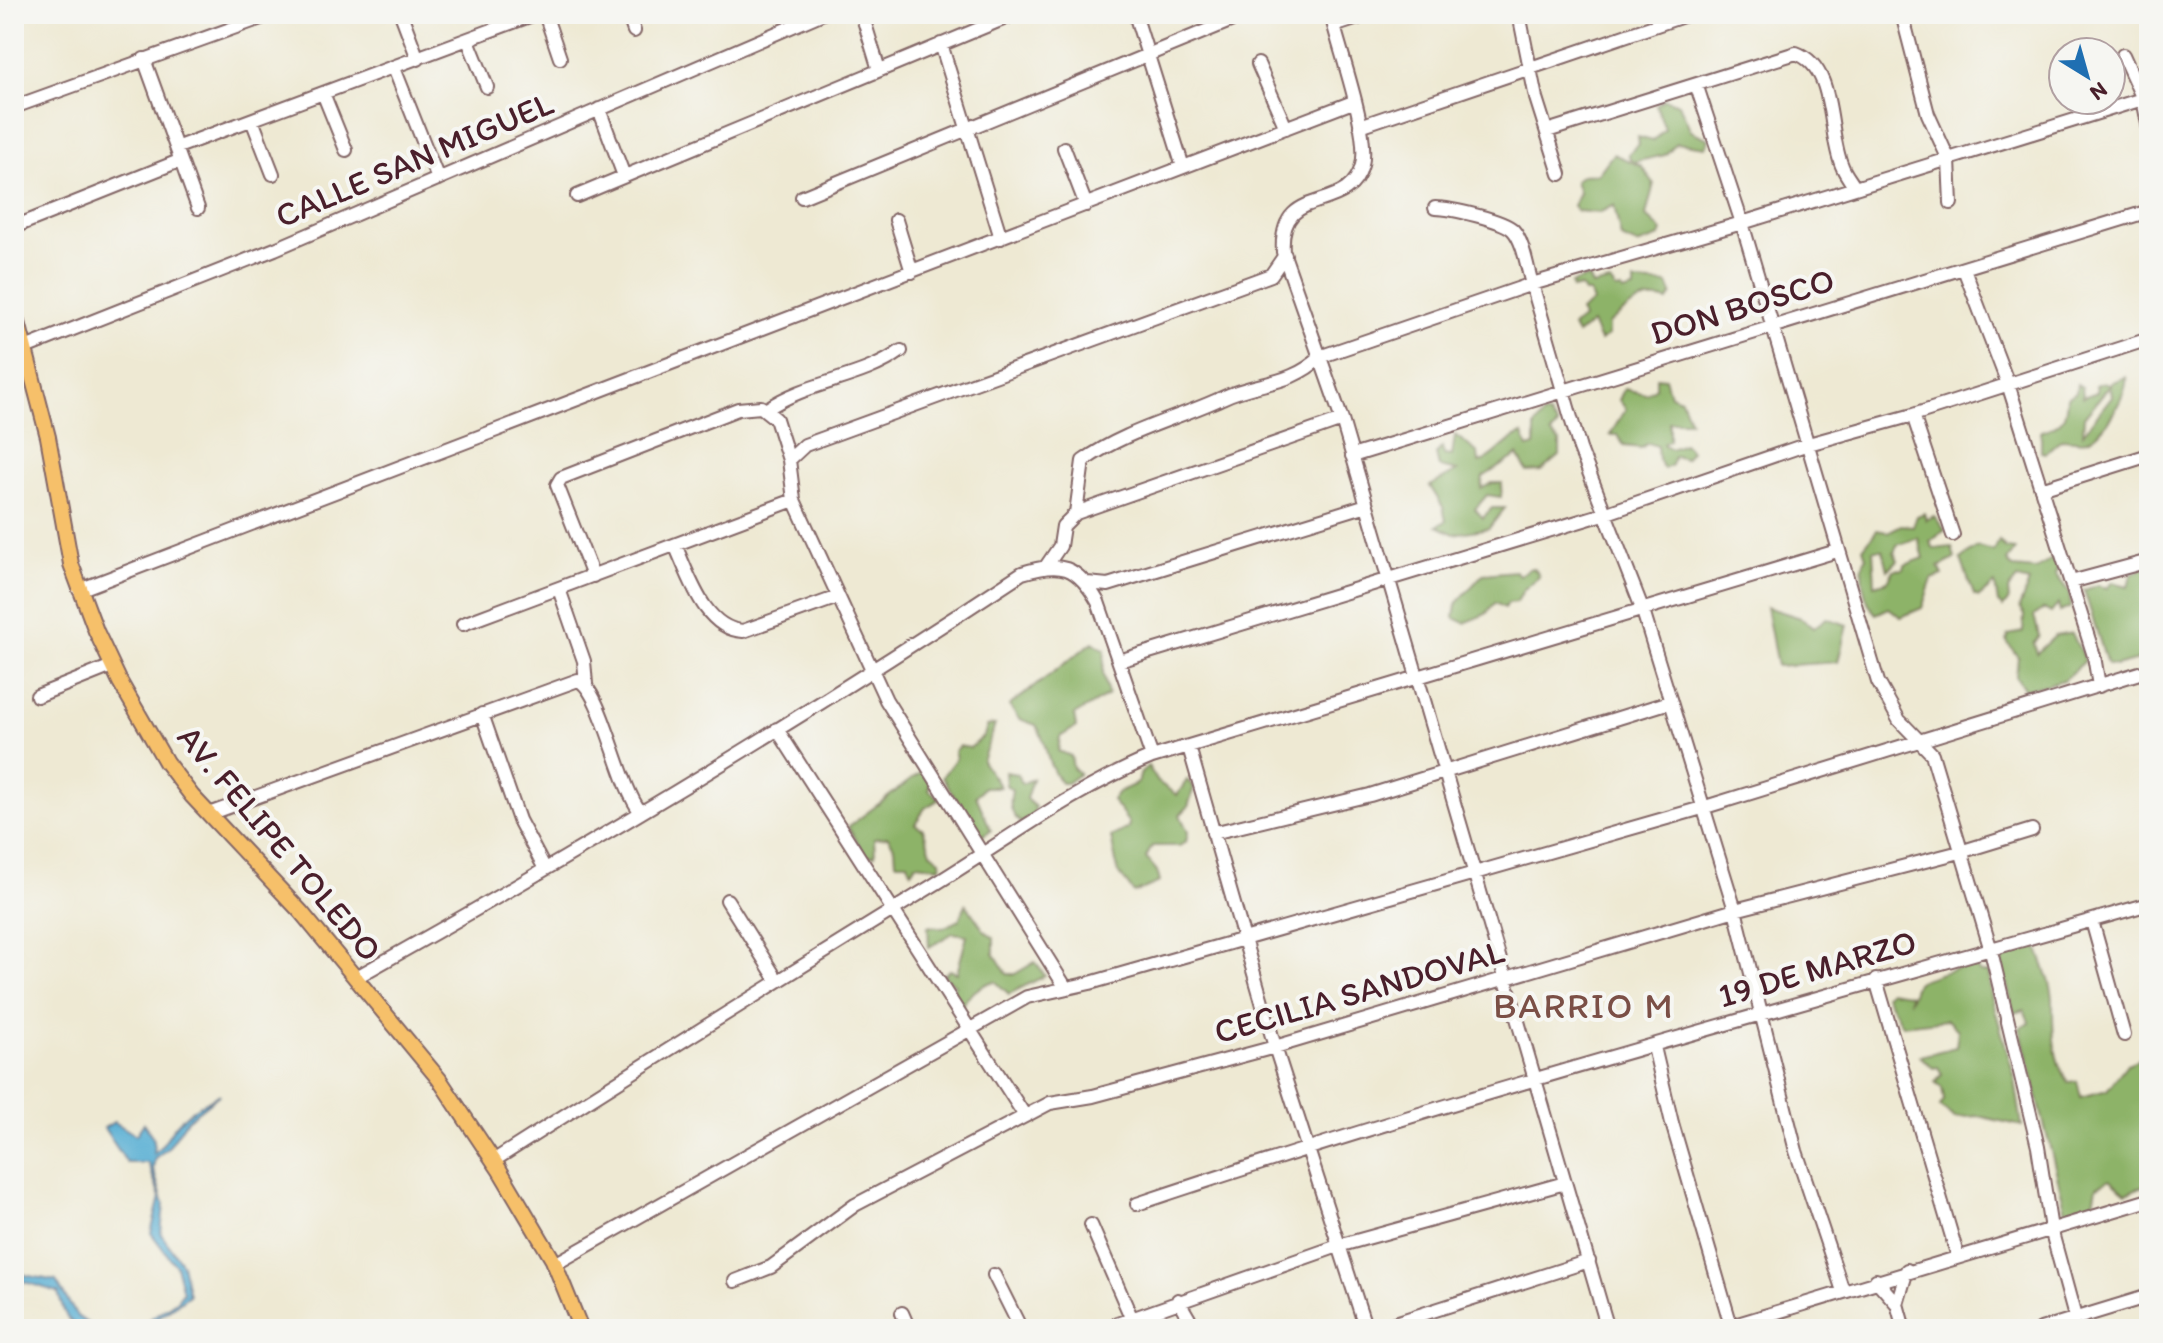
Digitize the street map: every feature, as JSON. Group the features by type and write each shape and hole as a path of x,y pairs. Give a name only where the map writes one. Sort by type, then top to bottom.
{"main road":[{"name":"AV. FELIPE TOLEDO","path":"14,307 79,590 112,666 167,763 209,814 301,912 424,1059 493,1161 555,1264 581,1329"}],"street":[{"path":"14,107 272,14"},
{"path":"401,14 418,59"},
{"path":"178,147 535,14"},
{"path":"545,14 560,58"},
{"path":"628,14 634,31"},
{"name":"CALLE SAN MIGUEL","path":"25,348 275,249 599,109 789,20 821,14"},
{"path":"862,14 879,70"},
{"path":"577,196 1015,14"},
{"path":"1135,14 1183,167"},
{"path":"802,197 1247,14"},
{"path":"1370,14 1332,20 1360,126 1364,155 1361,169 1343,191 1290,214 1283,227 1285,255 1342,420 1472,855 1474,875 1503,978 1608,1329"},
{"path":"1519,14 1560,174"},
{"path":"1360,126 1689,14"},
{"path":"1902,14 1928,114 1949,160 1951,203"},
{"path":"468,40 487,87"},
{"path":"941,44 1001,238"},
{"path":"1547,131 1697,87 1796,53 1810,59 1823,83 1841,165 1855,188"},
{"path":"144,59 198,208"},
{"path":"2127,62 2146,98 2149,129"},
{"path":"1258,64 1286,128"},
{"path":"394,68 438,179"},
{"path":"1697,87 1742,223 1805,445 1878,682 1899,720 1932,754 1990,947 2038,1147 2051,1229 2075,1317"},
{"path":"323,93 346,150"},
{"path":"1076,513 1083,461 1099,450 1170,417 1207,407 1222,397 1301,375 1322,356 1532,284 1742,223 2146,98"},
{"path":"79,590 1353,102"},
{"path":"599,109 624,176"},
{"path":"252,120 273,174"},
{"path":"1064,148 1086,205"},
{"path":"14,227 179,161"},
{"path":"1435,208 1511,228 1532,284 1580,449 1642,608 1735,910 1796,1151 1843,1291"},
{"name":"DON BOSCO","path":"1352,456 2149,211"},
{"path":"896,220 912,272"},
{"path":"789,460 805,445 1271,275 1285,255"},
{"path":"1964,269 2008,384 2094,656 2099,686"},
{"path":"1271,275 1294,286"},
{"path":"1119,661 1607,513 1805,445 1913,415 2149,339"},
{"path":"593,576 557,485 561,478 738,409 767,409 810,386 867,369 901,351"},
{"path":"767,409 776,419 785,442 794,500 872,672 1066,988"},
{"path":"1913,415 1953,535"},
{"path":"1047,565 1060,546 1063,526 1076,513 1342,420"},
{"path":"785,442 805,445"},
{"path":"2041,489 2149,455"},
{"path":"463,624 794,500"},
{"path":"1087,583 1108,585 1367,505"},
{"path":"675,545 705,608 733,631 743,631 838,597"},
{"path":"493,1161 777,980 1126,768 1152,757 1837,551"},
{"path":"2071,582 2149,561"},
{"path":"355,978 545,869 872,672 1022,573 1047,565 1067,567 1087,583 1119,661 1152,757"},
{"path":"559,589 584,661 586,684"},
{"path":"37,696 112,666"},
{"path":"555,1264 1027,997 1243,941 1474,875 2149,670"},
{"path":"209,814 578,680 592,691 628,795 640,811"},
{"path":"1213,833 1446,772 1670,702"},
{"path":"482,714 519,820 545,869"},
{"path":"777,729 1025,1116"},
{"path":"1189,747 1275,1047 1366,1329"},
{"name":"CECILIA SANDOVAL","path":"735,1281 771,1267 855,1205 1050,1103 1093,1096 1275,1047 1735,910 1960,852 2032,830"},
{"path":"727,900 777,980"},
{"name":"19 DE MARZO","path":"1137,1204 1306,1147 1654,1047 1762,1011 2149,904"},
{"path":"2092,921 2124,1035"},
{"path":"1876,980 1958,1257"},
{"path":"1654,1047 1728,1328 1907,1270 2149,1200"},
{"path":"1103,1329 1338,1246 1565,1183"},
{"path":"1091,1225 1131,1317"},
{"path":"1376,1329 1589,1261"},
{"path":"1897,1304 1907,1270"},
{"path":"994,1275 1021,1329"},
{"path":"1876,1280 1897,1304 1904,1329"},
{"path":"2041,1329 2149,1296"},
{"path":"1178,1300 1195,1329"},
{"path":"902,1313 909,1329"},
{"path":"2089,1314 2093,1329"}],"green space":[{"path":"1664,99 1679,104 1691,131 1709,139 1706,147 1676,143 1665,155 1633,162 1641,166 1654,183 1646,216 1662,231 1660,237 1637,245 1621,238 1614,205 1599,213 1577,211 1573,206 1579,193 1575,181 1582,175 1598,174 1613,154 1632,162 1628,154 1639,144 1638,137 1653,141 1665,129 1656,105"},
{"path":"1588,277 1592,286 1610,282 1616,290 1622,289 1623,292 1634,289 1634,282 1668,284 1672,294 1668,301 1650,299 1629,308 1608,324 1608,336 1600,341 1592,323 1577,334 1572,327 1583,319 1580,311 1593,302 1590,293 1584,293 1580,287 1572,289 1571,284"},
{"path":"1656,377 1665,378 1670,395 1681,399 1690,421 1669,421 1669,440 1663,444 1670,449 1684,444 1691,451 1685,459 1674,456 1671,465 1664,469 1658,460 1657,446 1648,443 1641,448 1624,446 1618,435 1610,435 1626,409 1619,400 1624,389 1646,394 1656,387"},
{"path":"2126,377 2119,403 2093,437 2084,441 2061,439 2045,453 2041,452 2041,431 2062,420 2067,397 2076,392 2077,384 2082,387 2083,397 2097,392 2096,385 2104,382 2110,385 2084,417 2083,433 2112,396 2110,383"},
{"path":"1543,415 1549,415 1558,426 1551,434 1560,442 1560,455 1541,471 1527,472 1518,455 1483,477 1481,489 1492,483 1502,483 1501,497 1487,495 1475,509 1483,518 1492,508 1505,508 1489,528 1454,534 1437,526 1446,521 1443,507 1430,486 1457,471 1439,467 1436,454 1442,447 1444,455 1452,456 1455,435 1478,453 1479,463 1523,434 1528,448 1535,446 1535,426"},
{"path":"1924,513 1926,520 1934,516 1945,530 1930,542 1934,549 1952,547 1955,559 1939,567 1943,575 1932,579 1922,608 1901,617 1889,608 1876,614 1868,602 1864,586 1862,570 1866,557 1863,548 1877,530 1888,532 1901,525 1913,526 1917,516","holes":["1918,538 1924,558 1905,565 1904,569 1894,570 1888,581 1875,585 1873,550 1883,550 1888,570 1898,560 1894,553 1897,545"]},
{"path":"1999,541 2006,549 2015,550 2007,561 2013,568 2036,570 2053,558 2058,565 2056,575 2069,592 2071,607 2060,612 2058,604 2051,613 2044,609 2034,616 2039,636 2034,644 2037,653 2055,636 2072,633 2085,661 2064,680 2025,690 2016,676 2018,657 2007,642 2008,635 2023,632 2024,615 2019,608 2029,582 2017,579 2008,590 2009,600 2003,607 1998,603 1995,584 1979,597 1974,595 1961,559 1977,547 1994,551"},
{"path":"2149,565 2149,657 2116,666 2107,664 2084,590 2098,585 2107,589 2112,582 2128,586 2131,575"},
{"path":"1531,568 1536,570 1539,577 1523,590 1517,602 1508,603 1505,608 1495,603 1486,614 1465,623 1454,618 1456,604 1483,574 1515,571 1519,575"},
{"path":"1766,607 1801,618 1813,628 1827,618 1847,625 1838,662 1777,666"},
{"path":"1093,642 1105,650 1103,672 1108,695 1074,715 1076,727 1060,737 1058,751 1071,756 1073,768 1079,774 1067,783 1061,783 1051,767 1036,725 1019,719 1009,706"},
{"path":"995,725 982,761 1000,787 984,787 976,796 991,830 980,837 942,777 956,758 954,751 959,746 970,748 984,736 987,726"},
{"path":"1148,766 1158,782 1177,795 1187,780 1194,787 1188,807 1180,815 1188,832 1186,842 1179,846 1152,846 1146,858 1157,871 1160,882 1134,893 1118,872 1111,837 1128,828 1129,823 1112,800 1118,792 1138,783 1141,772"},
{"path":"924,770 930,780 929,790 940,799 925,808 915,824 923,829 931,852 940,860 941,867 916,864 911,871 908,862 896,862 895,848 888,837 874,838 875,855 866,856 848,827"},
{"path":"1005,772 1017,774 1022,784 1032,779 1026,799 1035,807 1034,815 1021,823 1011,808 1012,790 1006,785"},
{"path":"966,904 983,929 994,938 994,953 1007,974 1015,974 1035,962 1045,976 1009,994 995,981 990,982 975,991 960,1008 950,996 955,985 943,975 950,970 957,973 967,935 953,933 929,947 928,926 943,928 959,920"},
{"path":"2036,943 2053,996 2054,1044 2059,1064 2068,1082 2077,1081 2081,1097 2107,1090 2127,1064 2148,1055 2149,1059 2149,1184 2126,1193 2110,1179 2097,1186 2094,1203 2066,1211 2020,1028 2030,1023 2024,1010 2014,1013 1999,953"},
{"path":"1973,964 1980,973 1989,973 1991,995 2015,1079 2022,1126 1978,1116 1954,1118 1940,1106 1944,1100 1942,1088 1935,1082 1942,1074 1938,1067 1933,1068 1920,1056 1956,1047 1958,1030 1947,1020 1902,1025 1885,995 1889,991 1909,994 1909,1000 1920,980"}],"water":[{"path":"220,1094 187,1120 168,1148 155,1158 153,1169 164,1204 161,1234 182,1264 189,1295 142,1329 135,1329 176,1301 183,1292 176,1266 151,1233 160,1197 148,1163 127,1163 104,1128 114,1122 136,1135 144,1123 154,1140 153,1154 187,1115"},
{"path":"14,1265 25,1275 56,1281 77,1316 96,1329 73,1324 58,1292 15,1279"}],"district":[{"name":"BARRIO M","path":"1584,1005"}]}
